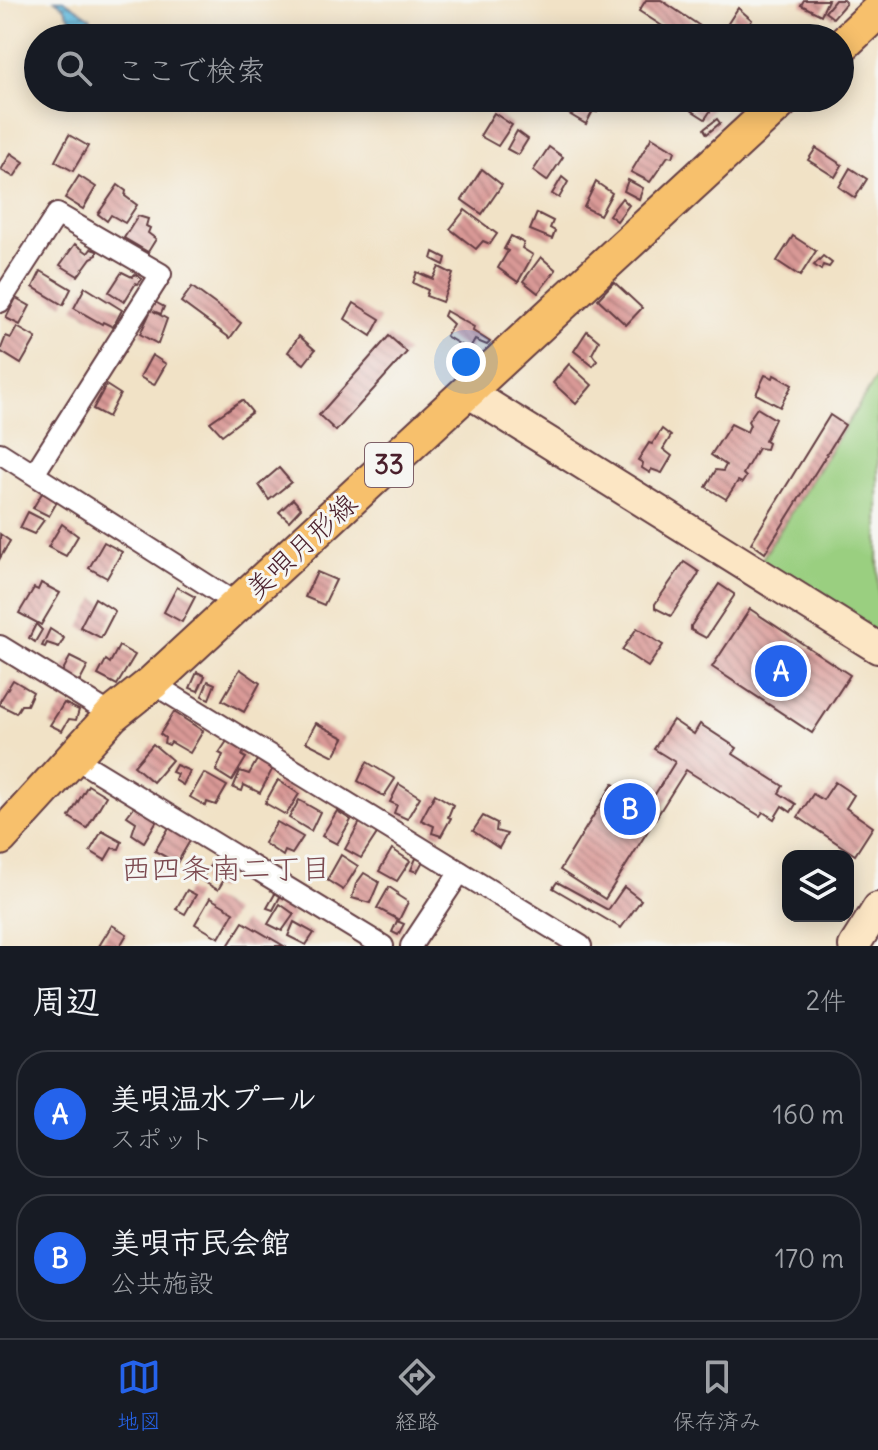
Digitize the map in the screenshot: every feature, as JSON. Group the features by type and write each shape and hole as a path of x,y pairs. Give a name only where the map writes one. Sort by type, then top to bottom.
{"main road":[{"path":"854,34 878,11"},
{"name":"美唄月形線","path":"0,838 112,715 152,683 770,112"}],"street":[{"path":"0,302 57,214 161,274 34,474"},
{"path":"468,392 878,648"},
{"path":"0,453 237,604"},
{"path":"0,646 112,715"},
{"path":"152,683 581,946"},
{"path":"73,757 383,946"},
{"path":"411,946 460,872"},
{"path":"854,946 878,908"}],"green space":[{"path":"878,375 878,639 759,564"}],"water":[{"path":"55,0 64,0 91,18 89,24 78,24 70,18 64,7"}],"building":[{"path":"646,0 661,0 697,24 659,24 639,11"},
{"path":"804,0 828,0 821,15 801,5"},
{"path":"835,0 846,3 833,18 825,12"},
{"path":"738,8 752,20 749,24 728,24"},
{"path":"570,112 592,112 586,124"},
{"path":"694,112 710,112 705,119"},
{"path":"494,113 512,125 498,146 480,136"},
{"path":"717,119 720,123 707,134 704,129"},
{"path":"517,131 528,139 518,155 507,149"},
{"path":"69,135 88,146 73,171 55,161"},
{"path":"652,137 675,151 650,182 631,172"},
{"path":"549,147 563,157 547,181 533,171"},
{"path":"816,148 842,165 835,177 808,160"},
{"path":"11,153 24,162 14,177 1,170"},
{"path":"850,168 867,179 855,198 839,187"},
{"path":"482,169 502,185 482,214 462,200"},
{"path":"79,176 96,187 83,209 65,198"},
{"path":"562,177 568,182 559,198 552,194"},
{"path":"628,180 643,188 639,199 624,191"},
{"path":"596,182 612,193 600,215 584,207"},
{"path":"118,185 126,191 125,196 137,205 125,223 111,215 107,221 98,214"},
{"path":"622,198 629,205 617,221 609,215"},
{"path":"465,210 497,234 490,244 483,241 476,249 450,229"},
{"path":"537,213 553,221 550,228 555,231 552,239 530,230"},
{"path":"138,216 148,219 148,233 156,239 148,252 124,238"},
{"path":"511,236 524,243 522,248 533,255 518,282 498,268 508,251 504,249"},
{"path":"793,236 816,251 800,276 777,261"},
{"path":"75,244 88,253 91,249 97,251 97,255 91,258 78,276 60,265"},
{"path":"434,252 446,258 444,265 432,259"},
{"path":"823,256 832,263 829,267 823,265 821,270 814,265"},
{"path":"541,257 556,270 538,293 523,281"},
{"path":"439,267 453,274 442,302 426,296 428,290 413,283 417,272 433,279"},
{"path":"41,271 71,289 63,305 33,287"},
{"path":"122,272 132,277 135,274 142,279 124,302 109,292"},
{"path":"614,282 642,308 626,325 598,299"},
{"path":"85,287 122,310 113,327 74,308"},
{"path":"192,287 241,323 230,338 181,302"},
{"path":"16,298 30,306 20,325 6,318"},
{"path":"155,302 164,307 161,314 153,311 167,319 158,344 140,334"},
{"path":"354,303 380,319 371,336 345,319"},
{"path":"446,311 474,327 473,331 490,342 487,345 475,340 469,350 446,336 453,324 444,316"},
{"path":"17,327 36,338 21,364 0,351 6,336 11,338"},
{"path":"587,331 599,341 592,354 597,361 593,366 574,351"},
{"path":"299,336 315,350 304,364 288,352"},
{"path":"389,336 407,352 336,431 319,415"},
{"path":"152,355 166,364 154,385 140,377"},
{"path":"569,364 592,385 576,404 553,383"},
{"path":"765,375 773,378 774,375 792,385 780,407 756,394"},
{"path":"106,385 120,394 108,417 93,409"},
{"path":"242,400 252,412 222,435 210,422"},
{"path":"757,408 775,419 765,441 768,443 766,449 758,448 743,474 746,477 742,483 738,481 726,499 706,487 716,470 723,471 726,465 711,455 731,424 747,432 748,421"},
{"path":"830,415 845,425 765,553 751,543"},
{"path":"662,429 671,436 663,449 672,456 662,473 651,469 650,473 642,468 643,463 638,460"},
{"path":"279,468 291,482 269,500 259,485"},
{"path":"42,493 58,500 49,516 33,508"},
{"path":"293,499 301,508 289,521 279,512"},
{"path":"28,512 44,520 34,534 20,528"},
{"path":"62,524 78,536 66,556 48,547"},
{"path":"0,534 10,541 0,558"},
{"path":"104,542 122,552 107,578 89,568"},
{"path":"684,562 699,572 671,616 655,608 655,604"},
{"path":"317,572 336,580 324,605 305,597"},
{"path":"41,583 60,593 41,625 19,613 34,588 38,590"},
{"path":"719,584 734,596 706,638 691,630 691,626"},
{"path":"177,587 195,597 182,622 164,612"},
{"path":"95,598 115,611 101,638 80,627"},
{"path":"750,609 850,675 812,733 712,667"},
{"path":"36,624 42,630 35,642 29,638"},
{"path":"637,628 663,645 648,667 622,650"},
{"path":"50,629 64,638 59,647 47,643 45,647 42,646"},
{"path":"119,646 135,655 117,685 98,675 106,660 110,663"},
{"path":"70,657 88,666 79,683 61,674"},
{"path":"240,669 260,683 244,712 222,700"},
{"path":"197,672 205,676 198,691 190,688"},
{"path":"13,680 33,692 27,705 21,705 16,713 0,705"},
{"path":"208,681 215,684 209,699 202,696"},
{"path":"64,703 79,710 76,720 69,719 62,731 50,725"},
{"path":"174,712 203,731 190,753 171,742 169,745 164,743 165,738 160,734"},
{"path":"673,720 694,734 700,724 737,748 733,754 783,786 779,793 796,804 791,812 782,806 774,819 763,812 760,816 686,770 605,899 560,870 613,784 636,799 641,792 652,799 675,762 654,749"},
{"path":"316,723 344,738 334,756 306,742"},
{"path":"229,738 245,748 242,756 246,758 232,781 216,771 223,755 219,753"},
{"path":"153,744 172,760 153,782 134,766"},
{"path":"257,760 273,768 260,793 244,785 242,791 233,788 240,771 249,774"},
{"path":"367,762 395,779 384,796 358,781"},
{"path":"176,765 190,771 183,785 175,780 177,774 172,772"},
{"path":"204,773 227,786 216,805 207,802 206,806 190,797"},
{"path":"278,780 299,794 286,815 265,803"},
{"path":"835,782 854,795 846,808 873,827 855,855 854,850 848,850 798,817 813,794 823,800"},
{"path":"399,784 420,797 407,819 394,813 397,805 390,802"},
{"path":"88,785 106,796 87,828 69,817"},
{"path":"435,794 453,805 448,817 451,818 441,836 432,833 434,826 421,820"},
{"path":"299,800 320,812 311,831 289,818"},
{"path":"137,803 159,817 144,842 132,834 136,822 127,816"},
{"path":"337,811 351,820 337,844 322,836"},
{"path":"483,816 497,823 496,831 507,834 499,848 473,831"},
{"path":"277,822 303,837 292,854 285,851 283,856 264,843"},
{"path":"360,822 378,832 361,858 345,849"},
{"path":"170,826 191,839 177,863 155,851"},
{"path":"102,831 122,842 119,849 112,848 105,860 90,851"},
{"path":"392,849 410,861 397,881 379,871"},
{"path":"341,855 358,866 343,890 327,880"},
{"path":"416,858 423,861 417,872 411,870"},
{"path":"213,861 229,871 218,890 201,880"},
{"path":"364,873 379,882 370,903 352,898 356,884"},
{"path":"557,882 608,910 624,887 641,900 621,928 553,888"},
{"path":"389,887 408,902 399,920 377,908"},
{"path":"187,890 196,895 185,914 176,909"},
{"path":"276,892 281,895 273,910 267,908"},
{"path":"210,898 234,912 219,938 195,924"},
{"path":"280,904 294,914 282,931 268,924"},
{"path":"397,921 404,924 398,935 392,932"},
{"path":"243,922 284,946 228,946"},
{"path":"294,922 314,933 306,945 288,936"},
{"path":"112,925 127,934 120,946 99,946"}],"place":[{"name":"美唄温水プール","path":"781,671"},
{"name":"美唄市民会館","path":"630,809"}],"district":[{"name":"西四条南二丁目","path":"226,869"}]}
